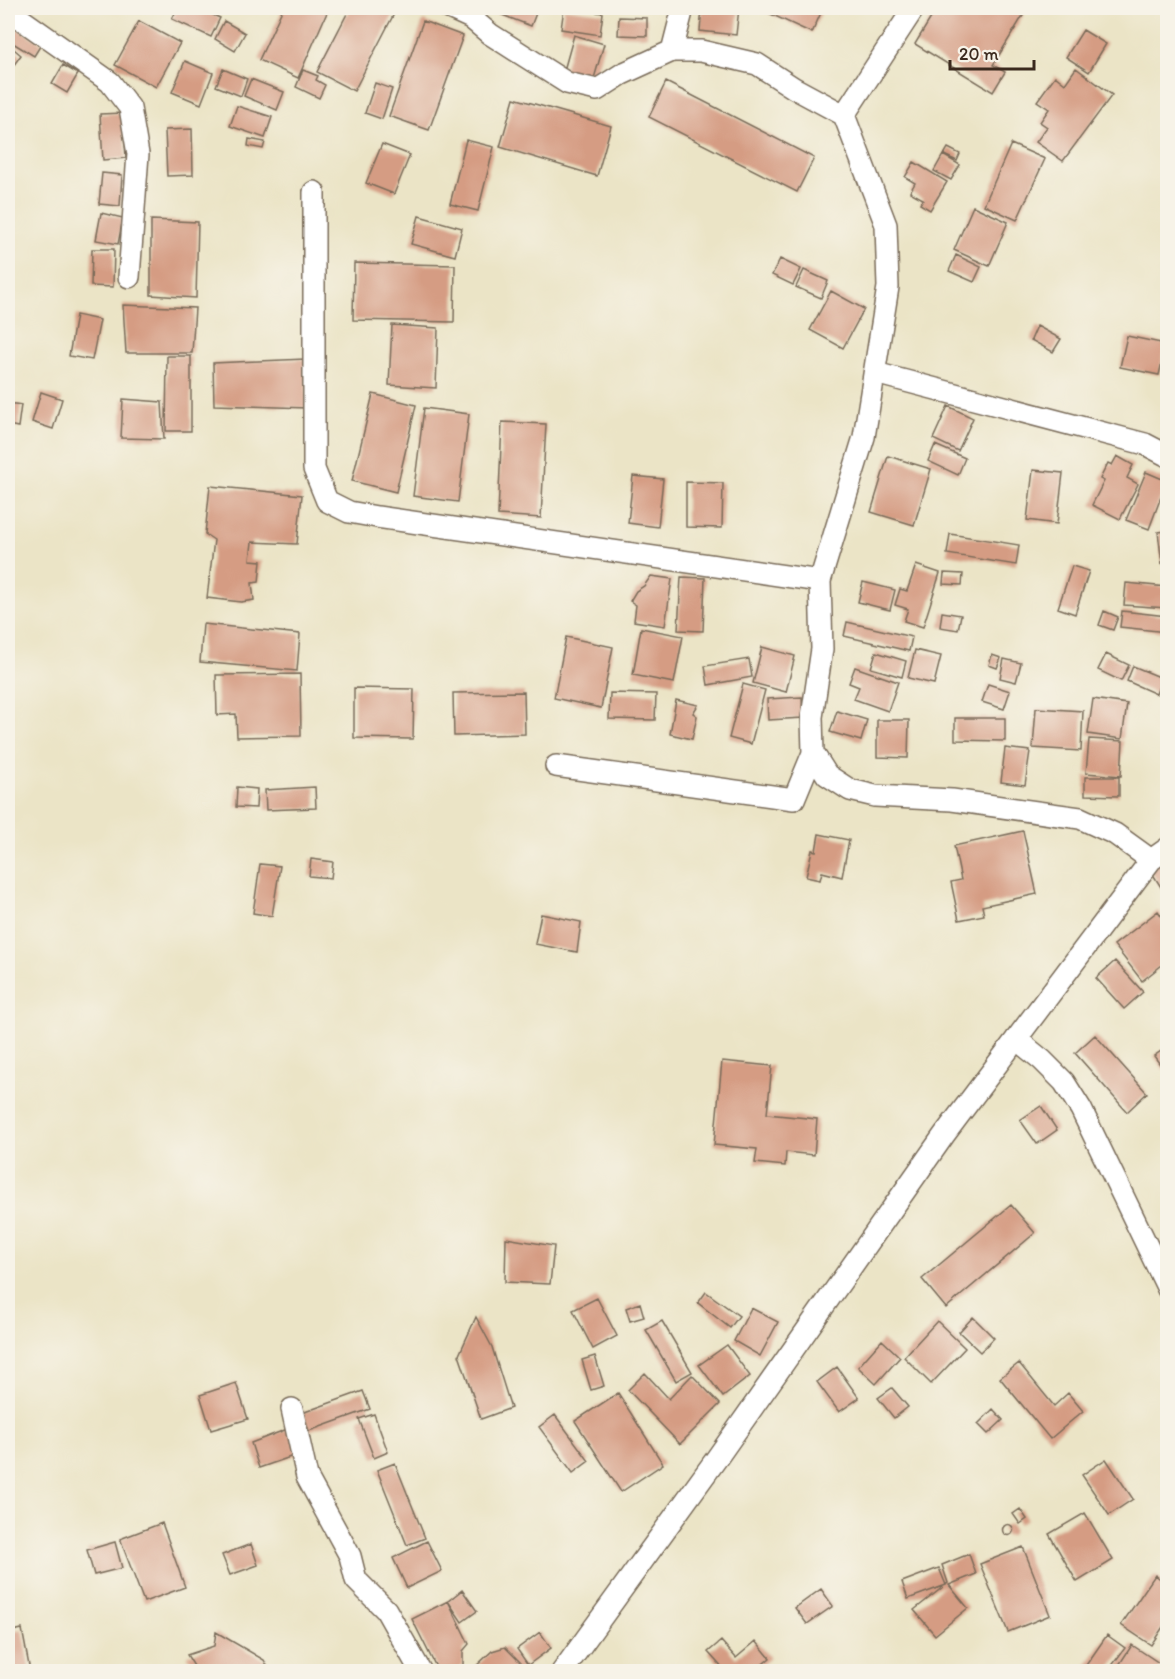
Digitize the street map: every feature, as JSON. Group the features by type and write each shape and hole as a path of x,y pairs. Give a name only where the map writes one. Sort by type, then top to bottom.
{"street":[{"path":"449,8 471,18 490,34 567,83 597,90 622,74 672,51 701,51 757,64 794,88 844,115 886,225 888,287 875,373 864,437 820,581 822,649 812,717 813,753 794,799 556,766"},
{"path":"672,51 683,8"},
{"path":"844,115 914,8"},
{"path":"8,10 110,82 130,108 138,154 129,277"},
{"path":"314,192 315,469 327,501 349,512 377,517 820,581"},
{"path":"875,373 1124,438 1145,444 1167,456"},
{"path":"562,1671 717,1458 944,1135 1159,854 1080,818 952,800 875,796 850,790 827,775 813,753"},
{"path":"1016,1039 1064,1082 1081,1109 1167,1289"},
{"path":"292,1409 307,1477 350,1556 356,1580 386,1610 421,1671"}],"building":[{"path":"178,8 197,8 220,18 211,37 172,19"},
{"path":"283,8 329,8 298,78 259,60"},
{"path":"350,8 397,8 354,91 317,72"},
{"path":"493,8 538,8 531,26 492,11"},
{"path":"564,8 603,13 600,35 561,29"},
{"path":"702,8 739,8 736,35 700,31"},
{"path":"766,8 823,8 812,33 764,11"},
{"path":"937,8 1013,8 1024,14 993,65 1005,72 993,92 915,44"},
{"path":"619,17 647,18 647,36 618,35"},
{"path":"139,21 180,43 156,87 115,65"},
{"path":"224,21 245,33 235,51 215,39"},
{"path":"423,21 463,36 429,130 389,116"},
{"path":"13,26 42,43 34,56 8,40"},
{"path":"1083,30 1106,44 1089,72 1066,57"},
{"path":"574,35 604,44 593,82 563,74"},
{"path":"8,44 21,55 8,73"},
{"path":"185,61 213,73 201,104 172,92"},
{"path":"63,65 78,74 67,93 52,84"},
{"path":"1076,68 1112,95 1063,161 1036,142 1047,127 1040,122 1049,109 1037,101 1055,76 1065,84"},
{"path":"223,69 247,79 241,96 216,86"},
{"path":"303,70 318,76 316,80 325,85 319,98 296,87"},
{"path":"251,79 284,92 277,110 244,96"},
{"path":"666,82 814,158 797,192 649,117"},
{"path":"375,83 392,89 382,119 365,113"},
{"path":"514,98 611,126 597,176 500,147"},
{"path":"237,106 272,117 265,138 230,126"},
{"path":"123,113 126,158 103,160 100,114"},
{"path":"192,129 193,175 167,176 165,130"},
{"path":"249,139 265,142 263,149 248,146"},
{"path":"466,140 494,147 478,211 450,204"},
{"path":"382,144 410,155 394,194 366,183"},
{"path":"1011,144 1045,159 1017,220 984,205"},
{"path":"948,148 960,154 957,161 944,155"},
{"path":"943,155 960,165 951,180 934,171"},
{"path":"914,162 947,182 930,210 920,204 923,199 910,192 915,183 905,177"},
{"path":"102,173 122,175 120,206 99,204"},
{"path":"973,206 1008,222 989,266 954,250"},
{"path":"101,213 123,218 118,244 96,240"},
{"path":"419,216 462,228 455,256 411,244"},
{"path":"151,220 198,222 196,298 151,295"},
{"path":"92,249 114,249 113,287 91,286"},
{"path":"956,255 981,267 974,282 949,271"},
{"path":"780,259 801,269 793,285 772,275"},
{"path":"354,263 455,265 454,322 353,320"},
{"path":"804,270 828,281 821,298 796,287"},
{"path":"831,291 864,309 843,348 810,330"},
{"path":"123,305 195,308 192,353 126,353"},
{"path":"76,315 100,320 92,360 69,356"},
{"path":"392,325 438,328 436,388 389,385"},
{"path":"1037,326 1061,339 1053,352 1031,340"},
{"path":"1127,336 1166,344 1159,375 1120,367"},
{"path":"167,356 191,356 191,431 166,431"},
{"path":"306,359 307,408 214,405 213,363"},
{"path":"41,392 62,399 53,429 32,422"},
{"path":"373,394 416,405 396,492 352,481"},
{"path":"123,399 162,402 164,439 121,438"},
{"path":"8,403 21,405 18,427 8,425"},
{"path":"948,406 973,418 958,451 933,439"},
{"path":"424,408 469,414 458,502 413,496"},
{"path":"502,422 546,424 541,518 498,515"},
{"path":"935,445 965,458 958,475 928,461"},
{"path":"888,456 931,469 914,525 871,512"},
{"path":"1117,456 1133,465 1127,478 1138,484 1120,519 1092,505 1104,481 1100,479 1108,463 1112,465"},
{"path":"1033,470 1063,473 1057,524 1027,520"},
{"path":"1146,472 1167,481 1149,529 1126,520"},
{"path":"633,476 663,479 658,527 628,523"},
{"path":"686,482 723,483 722,528 686,527"},
{"path":"210,486 302,495 297,544 252,542 250,560 261,561 259,582 252,583 254,600 241,602 207,598 214,540 205,534"},
{"path":"1167,531 1167,563 1162,564 1158,532"},
{"path":"950,534 1019,545 1016,565 947,554"},
{"path":"916,565 940,573 923,627 904,621 908,609 895,605 900,589 907,591"},
{"path":"1072,566 1089,571 1075,614 1058,608"},
{"path":"944,573 963,574 962,585 943,584"},
{"path":"651,576 672,579 665,626 634,621 636,605 630,601 636,591 644,586"},
{"path":"681,577 705,578 703,631 678,630"},
{"path":"863,582 895,590 890,610 858,602"},
{"path":"1126,583 1167,587 1167,608 1124,605"},
{"path":"1104,611 1118,617 1113,630 1099,625"},
{"path":"1122,611 1167,616 1167,632 1120,627"},
{"path":"942,612 961,615 958,630 940,627"},
{"path":"847,622 912,637 909,651 844,636"},
{"path":"203,624 300,634 297,671 200,662"},
{"path":"641,628 683,636 674,683 633,675"},
{"path":"566,637 613,647 601,708 554,698"},
{"path":"762,647 795,656 786,692 753,683"},
{"path":"915,650 941,656 934,684 908,678"},
{"path":"876,652 906,661 902,677 871,668"},
{"path":"1106,654 1129,665 1121,681 1098,670"},
{"path":"992,655 1001,658 997,668 989,665"},
{"path":"749,659 752,677 708,685 705,666"},
{"path":"1004,659 1021,663 1016,682 1000,678"},
{"path":"1133,666 1162,678 1156,694 1127,681"},
{"path":"855,667 898,682 888,711 854,699 859,687 849,683"},
{"path":"300,674 301,736 237,737 236,714 217,715 216,675"},
{"path":"743,684 765,690 751,744 729,738"},
{"path":"988,684 1010,691 1004,709 982,702"},
{"path":"354,688 414,689 413,739 354,738"},
{"path":"524,692 525,734 454,736 453,693"},
{"path":"610,693 656,694 655,720 609,719"},
{"path":"802,697 803,718 768,720 767,699"},
{"path":"1093,699 1127,704 1122,739 1088,734"},
{"path":"676,700 698,705 693,713 697,716 692,739 670,734"},
{"path":"1036,708 1083,711 1081,751 1033,748"},
{"path":"837,711 867,720 861,741 830,732"},
{"path":"955,718 1005,718 1005,741 955,740"},
{"path":"877,720 909,720 908,758 877,757"},
{"path":"1089,739 1123,741 1121,776 1086,773"},
{"path":"1005,748 1030,751 1025,785 1001,782"},
{"path":"1085,777 1119,777 1119,796 1085,795"},
{"path":"237,787 257,789 256,808 236,807"},
{"path":"315,787 316,808 266,810 265,790"},
{"path":"1023,831 1037,894 982,906 984,915 959,920 951,882 961,880 954,846"},
{"path":"819,834 849,840 842,877 822,872 820,880 806,877 812,850 816,851"},
{"path":"1167,857 1167,890 1164,892 1149,868"},
{"path":"311,859 333,862 331,878 309,876"},
{"path":"260,864 280,866 272,916 253,913"},
{"path":"1158,911 1167,924 1167,961 1142,981 1114,945"},
{"path":"541,914 581,922 577,952 535,944"},
{"path":"1115,961 1143,992 1124,1009 1096,978"},
{"path":"1095,1035 1147,1093 1127,1112 1075,1053"},
{"path":"1167,1047 1167,1067 1164,1070 1154,1056"},
{"path":"722,1061 772,1066 767,1114 817,1119 814,1155 786,1152 785,1166 755,1163 757,1149 714,1145"},
{"path":"1041,1106 1057,1130 1037,1144 1020,1120"},
{"path":"1011,1205 1035,1233 946,1308 922,1279"},
{"path":"506,1238 554,1246 550,1284 505,1282"},
{"path":"706,1292 739,1316 730,1328 698,1303"},
{"path":"597,1298 617,1336 593,1349 573,1310"},
{"path":"640,1303 644,1317 630,1321 626,1308"},
{"path":"751,1308 778,1322 760,1356 734,1341"},
{"path":"476,1317 492,1347 511,1408 481,1419 459,1355"},
{"path":"973,1317 994,1338 980,1352 959,1332"},
{"path":"662,1321 692,1372 676,1381 646,1330"},
{"path":"937,1321 965,1348 931,1384 904,1357"},
{"path":"882,1340 900,1357 876,1384 858,1367"},
{"path":"727,1345 750,1376 723,1397 699,1365"},
{"path":"595,1356 604,1386 591,1390 582,1360"},
{"path":"1019,1363 1054,1406 1068,1393 1083,1411 1050,1439 1000,1378"},
{"path":"837,1367 859,1398 839,1412 817,1382"},
{"path":"645,1373 669,1399 692,1375 720,1404 680,1444 628,1390"},
{"path":"236,1383 248,1419 211,1430 200,1395"},
{"path":"892,1388 908,1407 894,1418 878,1398"},
{"path":"363,1391 370,1409 309,1431 302,1413"},
{"path":"618,1393 663,1464 621,1492 575,1421"},
{"path":"993,1409 1003,1420 988,1434 978,1424"},
{"path":"374,1414 388,1452 374,1458 359,1419"},
{"path":"555,1415 589,1461 573,1473 539,1427"},
{"path":"290,1428 299,1454 259,1468 251,1443"},
{"path":"1106,1459 1133,1499 1109,1515 1082,1475"},
{"path":"395,1463 425,1538 407,1545 377,1470"},
{"path":"1020,1509 1027,1519 1020,1524 1013,1514"},
{"path":"1085,1513 1113,1560 1077,1582 1049,1534"},
{"path":"162,1523 185,1587 144,1602 120,1539"},
{"path":"1008,1525 1012,1526 1012,1534 1008,1535 1004,1534 1003,1530 1004,1526"},
{"path":"427,1541 442,1571 407,1588 393,1558"},
{"path":"115,1542 122,1568 94,1575 87,1550"},
{"path":"251,1544 258,1565 230,1575 222,1555"},
{"path":"1023,1547 1050,1615 1008,1632 980,1564"},
{"path":"969,1554 976,1574 949,1585 968,1608 935,1635 914,1610 948,1583 942,1565"},
{"path":"939,1568 946,1585 908,1599 902,1582"},
{"path":"1155,1575 1167,1584 1167,1621 1151,1645 1121,1625"},
{"path":"821,1589 833,1606 807,1624 795,1608"},
{"path":"462,1590 477,1611 462,1622 448,1601"},
{"path":"448,1601 469,1644 463,1651 463,1666 453,1671 438,1671 412,1619"},
{"path":"22,1629 30,1671 8,1671 8,1632"},
{"path":"216,1632 264,1660 270,1671 197,1671 187,1655 214,1646"},
{"path":"540,1632 551,1648 528,1665 517,1649"},
{"path":"1107,1635 1125,1648 1108,1671 1082,1671"},
{"path":"721,1641 736,1658 756,1641 770,1658 754,1671 725,1671 708,1652"},
{"path":"1132,1645 1162,1665 1158,1671 1115,1671"},
{"path":"505,1647 529,1671 471,1671 492,1651"}]}
